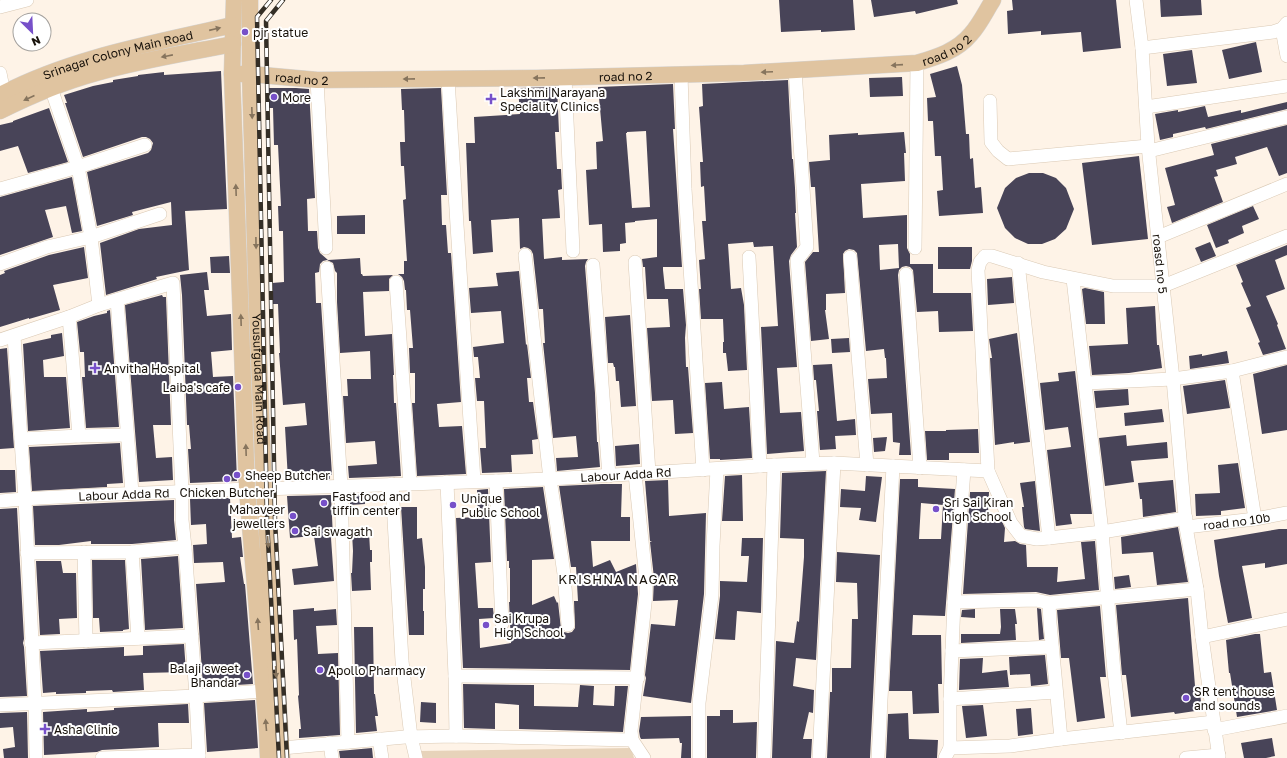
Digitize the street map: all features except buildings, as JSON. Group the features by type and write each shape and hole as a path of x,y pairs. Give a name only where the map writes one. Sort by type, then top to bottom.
{"main road":[{"name":"Yousufguda Main Road","path":"234,0 232,74 247,489 268,758"},
{"name":"Yousufguda Main Road","path":"250,0 250,74 264,489 282,753"},
{"name":"road no 2","path":"232,74 250,74 317,80 565,78 681,75 917,63 955,48 971,34 993,0"},
{"name":"Srinagar Colony Main Road","path":"3,102 52,71 105,55 233,25"},
{"name":"Srinagar Colony Main Road","path":"3,102 95,73 146,60 233,44"}],"street":[{"path":"0,7 27,0"},
{"name":"roasd no 5","path":"1136,0 1142,48 1148,149 1173,379 1186,523 1197,589 1202,637 1219,756"},
{"path":"1142,48 1258,34 1284,26 1287,56"},
{"path":"915,248 917,63"},
{"path":"795,70 807,247 797,260 813,463"},
{"path":"0,72 3,102"},
{"path":"681,75 685,189 703,470"},
{"path":"565,78 573,252"},
{"path":"448,79 474,481"},
{"path":"317,80 326,248"},
{"path":"1146,107 1287,86"},
{"path":"51,88 78,167 91,238 98,305"},
{"path":"990,101 991,142 998,152 1008,159 1148,149 1287,117"},
{"path":"0,188 78,167 145,145"},
{"path":"1158,237 1287,184"},
{"path":"0,264 47,247 91,238 160,214"},
{"path":"988,471 978,270 980,262 985,256 992,256 1018,263 1043,272 1113,286 1163,286 1287,236"},
{"path":"525,255 550,479 564,574 568,624"},
{"path":"749,257 760,466"},
{"path":"850,257 866,465"},
{"path":"635,262 649,473"},
{"path":"1018,263 1049,538"},
{"path":"593,265 609,476"},
{"path":"327,268 342,486 348,742"},
{"path":"906,274 920,468"},
{"path":"1073,279 1102,532 1107,598 1121,733"},
{"path":"396,282 410,484"},
{"path":"0,340 69,317 98,305 173,283 182,520 192,636 199,756 102,758"},
{"path":"117,300 132,493"},
{"path":"69,317 79,436"},
{"path":"14,336 25,499 35,703 36,758"},
{"path":"1086,383 1173,379 1232,370 1287,357"},
{"path":"1232,370 1255,519"},
{"path":"21,439 127,435"},
{"name":"Labour Adda Rd","path":"264,489 550,479 813,463 988,471"},
{"path":"819,758 834,463"},
{"path":"764,758 774,465"},
{"path":"878,758 893,466"},
{"path":"700,758 698,703 712,594 717,469"},
{"path":"964,470 954,602 947,753 1061,739 1214,726 1287,716"},
{"name":"road no 10b","path":"988,471 1011,524 1020,536 1037,539 1186,523 1255,519 1287,513"},
{"path":"635,474 646,579 646,594 631,731 632,740 644,758"},
{"path":"496,481 502,624"},
{"path":"447,482 456,736"},
{"path":"392,484 402,653 411,737 416,758"},
{"name":"Labour Adda Rd","path":"0,501 132,493 247,489"},
{"path":"27,553 132,552 185,547"},
{"path":"84,552 86,641"},
{"path":"132,552 138,638"},
{"path":"954,602 1036,600 1049,602 1197,589"},
{"path":"1049,602 1061,739"},
{"path":"1202,637 1287,619"},
{"path":"32,643 192,636"},
{"path":"952,651 1052,647"},
{"path":"455,676 638,678"},
{"path":"0,705 196,696 263,691"},
{"path":"950,700 1056,692"},
{"path":"282,753 330,743 411,737 456,736 632,740"},
{"path":"379,739 382,758"},
{"path":"330,743 332,758"},
{"path":"1186,758 1219,756"}],"shaded area":[{"path":"631,748 634,758 421,758 420,751"}],"railway":[{"path":"271,0 257,17 267,519 279,758"},
{"path":"283,0 266,21 275,520 287,758"}],"place":[{"name":"pjr statue","path":"245,32"},
{"name":"More","path":"274,97"},
{"name":"Lakshmi Narayana Speciality Clinics","path":"491,99"},
{"name":"Anvitha Hospital","path":"95,368"},
{"name":"Laiba's cafe","path":"238,387"},
{"name":"Sheep Butcher","path":"237,475"},
{"name":"Chicken Butcher","path":"227,479"},
{"name":"Fast food and tiffin center","path":"324,503"},
{"name":"Unique Public School","path":"453,505"},
{"name":"Sri Sai Kiran high School","path":"936,509"},
{"name":"Mahaveer jewellers","path":"293,516"},
{"name":"Sai swagath","path":"295,531"},
{"name":"Sai Krupa High School","path":"486,625"},
{"name":"Apollo Pharmacy","path":"320,670"},
{"name":"Balaji sweet Bhandar","path":"247,675"},
{"name":"SR tent house and sounds","path":"1186,698"},
{"name":"Asha Clinic","path":"45,729"}],"district":[{"name":"KRISHNA NAGAR","path":"618,579"}]}
